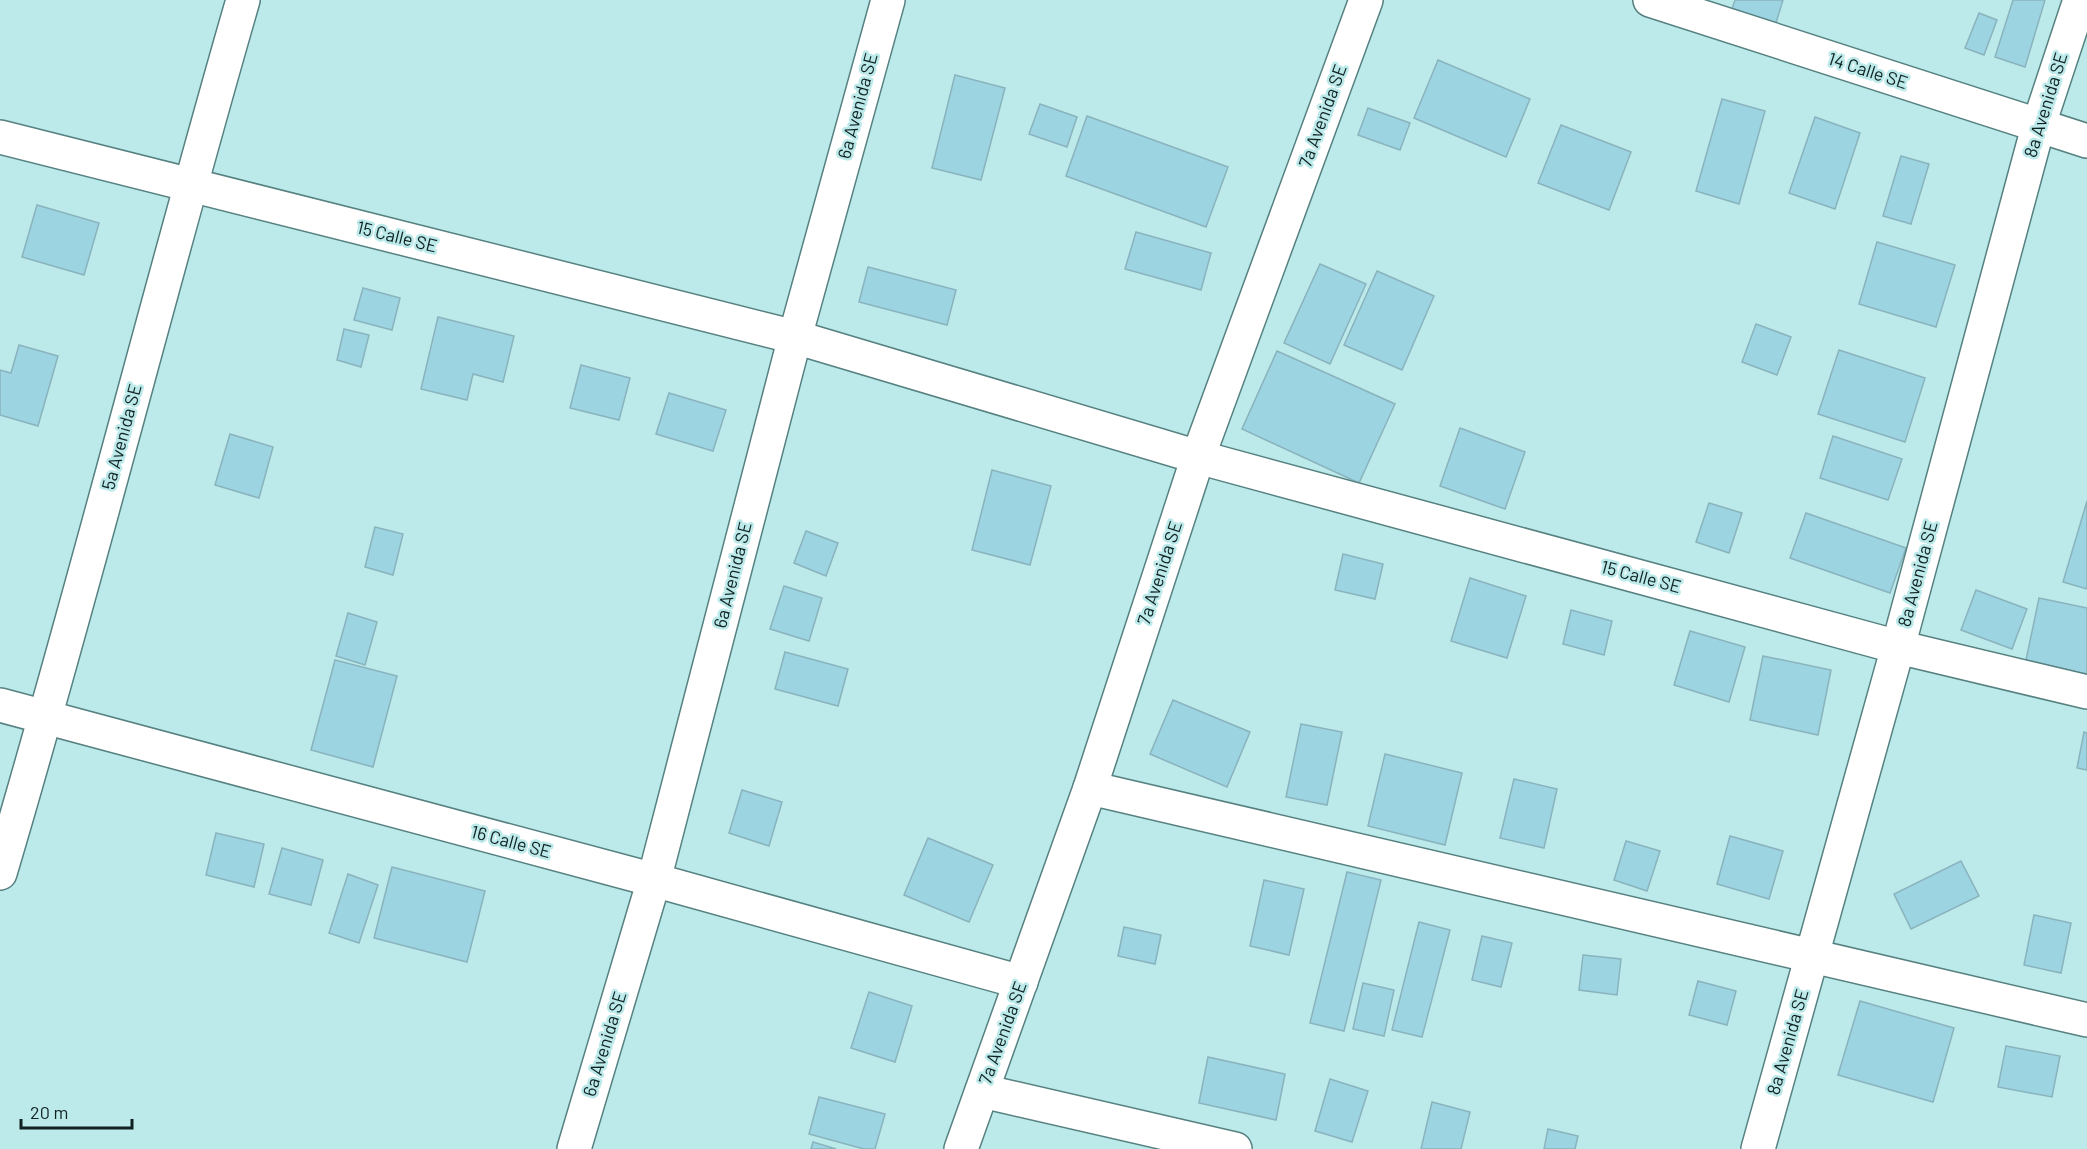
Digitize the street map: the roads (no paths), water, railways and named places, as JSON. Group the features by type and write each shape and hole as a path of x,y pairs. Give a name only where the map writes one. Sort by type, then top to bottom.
{"street":[{"name":"5a Avenida SE","path":"0,873 46,718 189,185 243,0"},
{"name":"6a Avenida SE","path":"574,1149 654,880 795,337 888,0"},
{"name":"7a Avenida SE","path":"962,1149 1090,788 1198,457 1366,0"},
{"name":"14 Calle SE","path":"1650,0 2087,141"},
{"name":"8a Avenida SE","path":"1758,1149 1898,647 2038,127 2080,0"},
{"name":"15 Calle SE","path":"0,137 795,337 1198,457 1898,647 2087,692"},
{"name":"16 Calle SE","path":"0,705 654,880 1021,982"},
{"path":"1090,788 2087,1020"},
{"path":"982,1091 1236,1149"}]}
